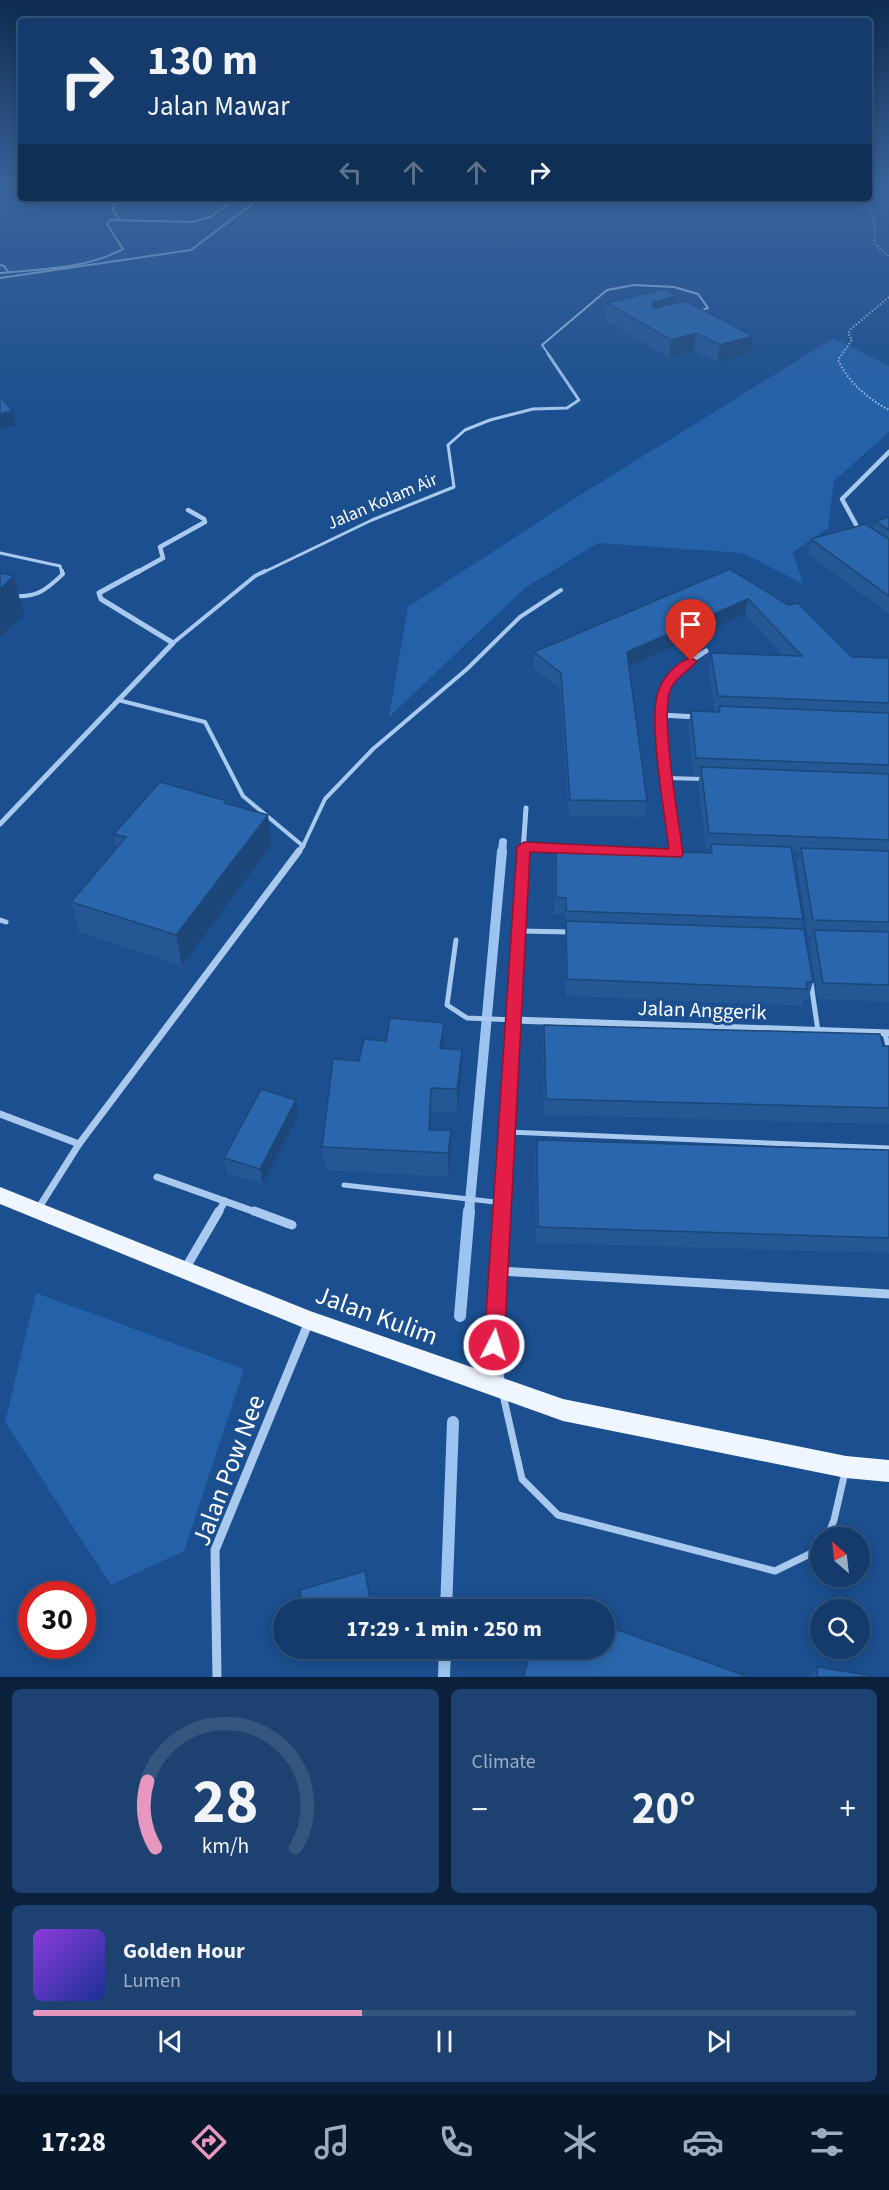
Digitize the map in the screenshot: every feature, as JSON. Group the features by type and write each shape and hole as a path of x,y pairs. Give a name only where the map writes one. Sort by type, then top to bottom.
{"main road":[{"name":"Jalan Kulim","path":"0,1195 309,1320 563,1410 846,1467 889,1471"}],"street":[{"path":"867,537 859,532 842,499 889,452"},
{"path":"173,643 101,599 99,593 163,558 160,547 205,522 204,519 188,510"},
{"name":"Jalan Kolam Air","path":"0,824 173,643"},
{"path":"676,854 660,715 664,689 676,672 706,651"},
{"path":"660,715 705,717"},
{"path":"502,1388 494,1345 526,808"},
{"path":"37,1210 79,1144 303,846"},
{"path":"524,847 570,849"},
{"path":"664,853 687,854"},
{"name":"Jalan Anggerik","path":"514,1020 887,1033"},
{"path":"0,1114 79,1144"},
{"path":"157,1177 292,1224"},
{"path":"185,1269 225,1201"},
{"path":"500,1271 889,1294"},
{"name":"Jalan Pow Nee","path":"217,1677 215,1550 309,1320"}],"lane":[{"path":"0,273 69,264"},
{"path":"0,278 94,264"},
{"path":"0,265 4,266 8,272"},
{"name":"Jalan Kolam Air","path":"173,643 255,576 372,520 454,487 448,445 465,430 490,420 533,409 567,408 579,400 542,345 607,290 634,285 674,287 698,294 708,308 697,311"},
{"path":"0,553 60,566 63,574 43,593 28,598 9,595"},
{"path":"118,700 205,722 243,796 303,846 325,799 373,749 467,669 519,617 561,590"},
{"path":"667,777 714,779"},
{"path":"0,920 6,922"},
{"path":"519,931 578,933"},
{"path":"456,940 447,1005 467,1018 514,1020"},
{"path":"810,974 818,1030"},
{"path":"887,1033 889,1051"},
{"path":"507,1132 889,1148"},
{"path":"344,1185 504,1203"},
{"path":"502,1388 522,1479 558,1515 775,1571 810,1554"},
{"path":"831,1527 846,1467"}],"path":[{"path":"889,297 853,325 848,333 852,340 838,360 846,377 875,404 889,411"}],"shaded area":[{"path":"834,338 889,366 889,432 834,481 828,528 793,552 803,584 743,553 598,543 525,588 389,717 408,607 572,500"},
{"path":"36,1293 244,1369 184,1551 111,1585 5,1422"}],"building":[{"path":"664,289 677,296 654,302 652,306 654,308 686,301 753,336 720,345 696,333 671,340 607,303"},
{"path":"0,397 13,411 0,414"},
{"path":"889,517 889,530 876,521"},
{"path":"865,524 889,539 889,596 811,539"},
{"path":"730,569 788,605 798,603 852,657 889,658 889,703 718,696 711,653 802,656 748,599 627,652 647,801 570,800 561,673 534,652"},
{"path":"0,573 14,576 0,589"},
{"path":"719,706 889,713 889,765 696,758 691,711 720,712"},
{"path":"701,767 889,774 889,840 709,833"},
{"path":"160,782 268,815 176,935 71,902 126,837 114,834"},
{"path":"711,844 791,847 803,919 566,911 566,898 556,897 556,848 712,853"},
{"path":"801,848 889,851 889,922 813,920"},
{"path":"566,921 804,929 813,982 806,982 807,989 567,979"},
{"path":"814,930 889,932 889,985 823,983"},
{"path":"390,1018 444,1023 440,1048 462,1050 457,1089 431,1088 429,1130 451,1130 448,1153 322,1147 333,1059 359,1061 364,1039 386,1041"},
{"path":"544,1025 880,1034 883,1046 889,1046 889,1108 546,1099"},
{"path":"261,1089 296,1100 260,1169 224,1158"},
{"path":"537,1140 889,1150 889,1238 538,1227"},
{"path":"365,1571 370,1599 301,1599 300,1590"},
{"path":"615,1629 749,1677 524,1677 528,1659 615,1659"},
{"path":"817,1667 873,1676 873,1677 817,1677"}],"waterway":[{"path":"502,852 503,842"},
{"path":"469,1213 502,851"},
{"path":"460,1316 469,1211"},
{"path":"446,1599 453,1422"},
{"path":"444,1677 445,1659"}],"route":[{"path":"494,1345 524,847 676,854 660,715 664,689 676,672 691,661"}]}
